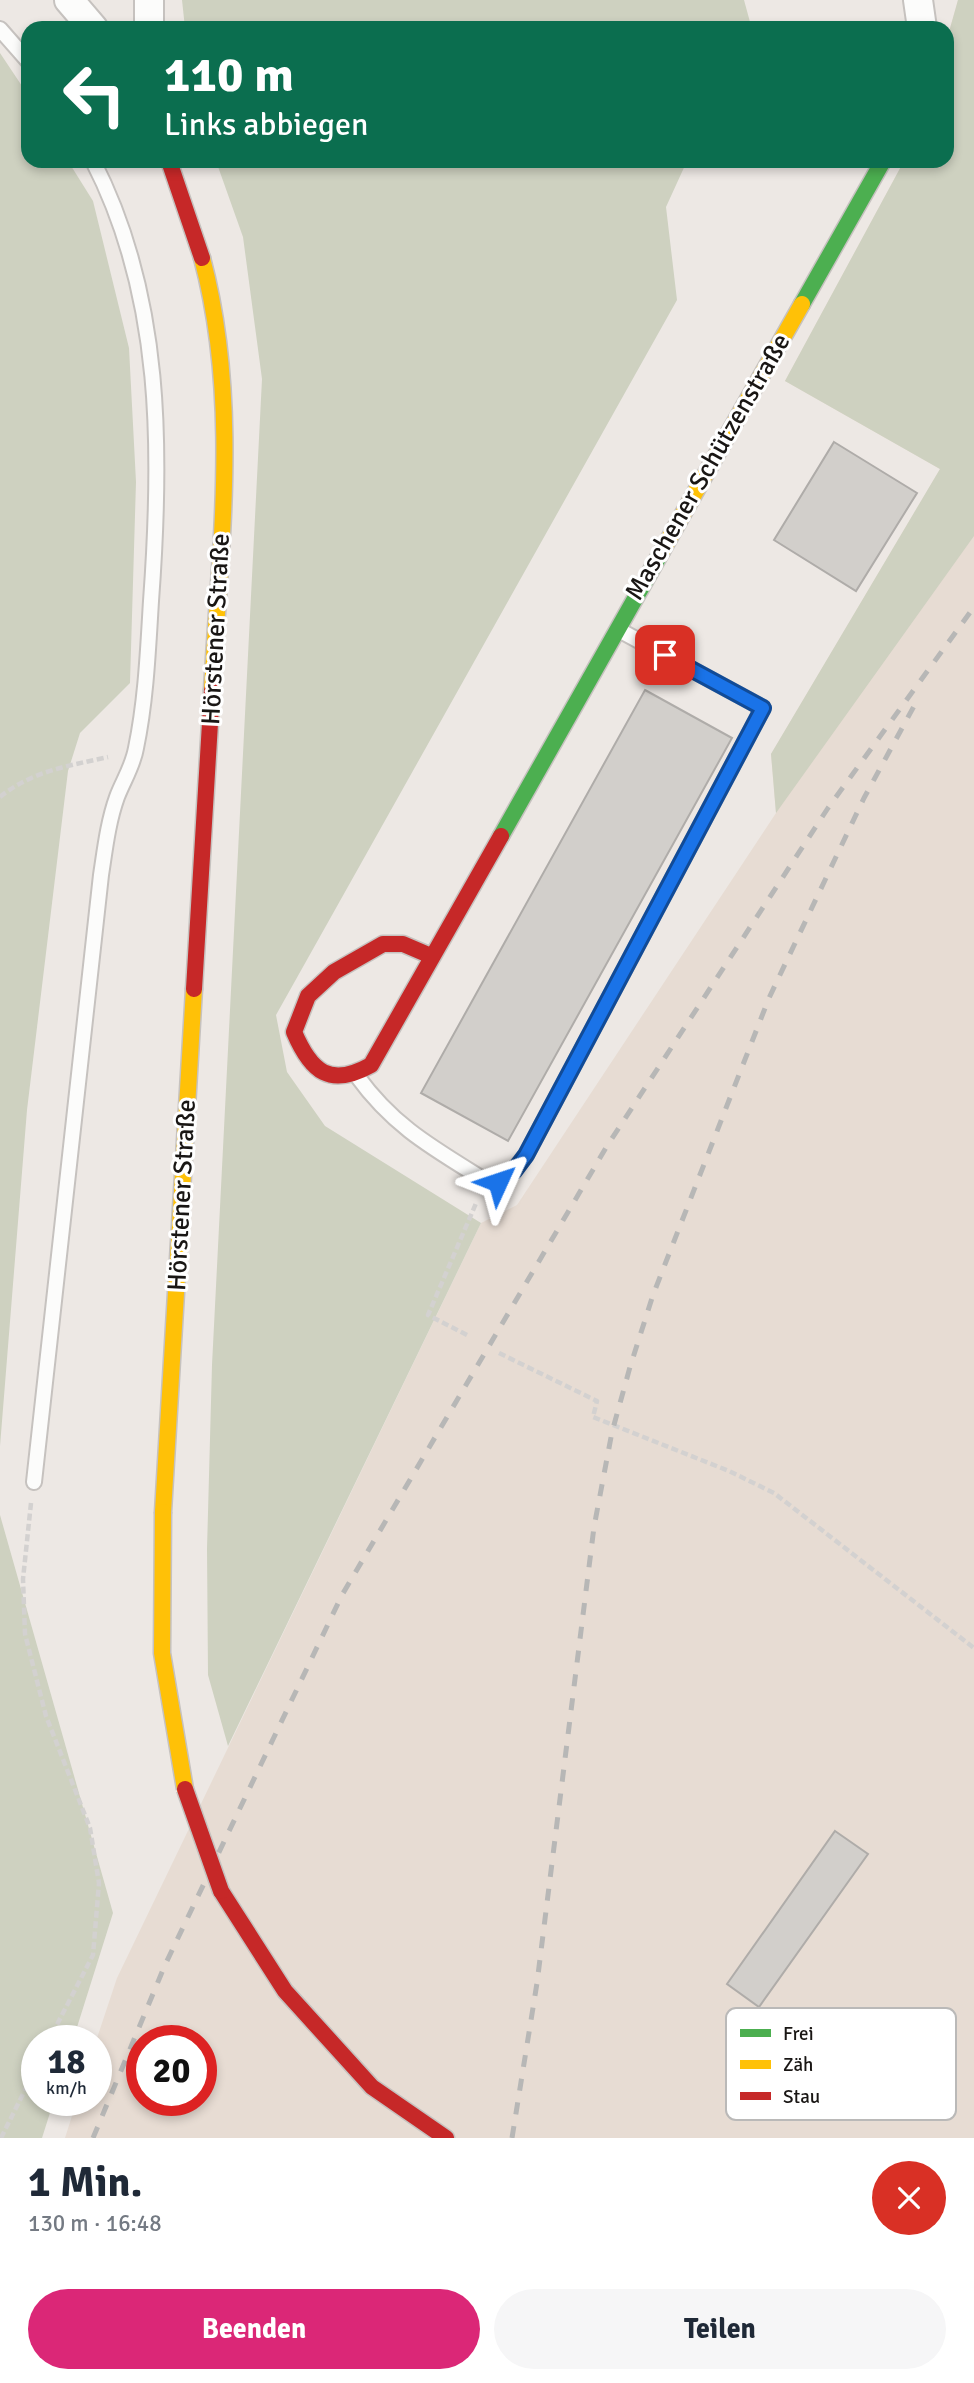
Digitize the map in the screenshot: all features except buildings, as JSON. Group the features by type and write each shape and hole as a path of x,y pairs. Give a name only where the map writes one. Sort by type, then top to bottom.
{"street":[{"path":"69,0 87,21"},
{"path":"149,0 149,21"},
{"path":"918,0 921,21"},
{"name":"Hörstener Straße","path":"172,168 200,243 214,306 224,368 226,450 163,1512 162,1653 183,1781 221,1891 285,1991 372,2087 446,2138"},
{"name":"Maschener Schützenstraße","path":"356,1075 370,1065 879,168"},
{"path":"356,1075 338,1079 317,1069 303,1056 294,1032 308,996 334,972 383,944 403,944 431,956"}],"lane":[{"path":"0,29 21,53"},
{"path":"34,1482 101,875 111,816 136,751 145,690 158,500 155,396 141,299 131,255 96,168"},
{"path":"356,1075 379,1107 419,1140 485,1181 498,1182 514,1171 526,1155 763,708 616,628"}],"path":[{"path":"0,797 15,785 43,771 136,751"},
{"path":"467,1335 428,1315 485,1181"},
{"path":"499,1353 597,1401 593,1417 729,1471 774,1493 974,1648"},
{"path":"34,1482 23,1578 25,1634 46,1716 90,1828 99,1883 93,1955 58,2025"},
{"path":"1,2138 21,2098"}],"shaded area":[{"path":"958,0 974,0 974,2138 65,2138 72,2116 112,2116 112,2025 101,2025 117,1978 481,1223 517,1205 776,813 771,754 940,469 785,381 900,168 954,168 952,21"}],"green space":[{"path":"182,0 744,0 750,21 184,21"},
{"path":"958,0 974,0 974,536 776,813 771,754 940,469 785,381 900,168 954,168 952,21"},
{"path":"0,53 21,84 21,168 72,168 93,201 129,348 136,482 130,683 80,733 68,771 27,1110 0,1446"},
{"path":"218,168 684,168 666,207 677,300 276,1015 287,1072 325,1126 481,1223 228,1746 208,1675 207,1549 212,1365 262,379 243,237"},
{"path":"0,1515 113,1913 78,2025 21,2025 21,2116 49,2116 42,2138 0,2138"}],"railway":[{"path":"93,2138 165,1965 342,1595 607,1146 828,808 974,607"},
{"path":"512,2138 537,1983 594,1527 612,1432 630,1367 653,1295 769,998 864,798 919,697"}],"traffic: fast":[{"path":"802,304 879,168"},
{"path":"501,836 662,551"}],"traffic: slow":[{"path":"202,258 214,311 224,419 222,528 212,690"},
{"path":"662,551 802,304"},
{"path":"163,1512 194,989"},
{"path":"163,1512 162,1653 185,1789"}],"traffic: jam":[{"path":"171,168 202,258"},
{"path":"194,989 212,690"},
{"path":"431,956 403,944 383,944 334,972 308,996 294,1032 307,1057 315,1066 333,1075 357,1072 371,1065 501,836"},
{"path":"185,1789 221,1891"},
{"path":"221,1891 285,1991 372,2087 446,2138"}],"route":[{"path":"498,1182 514,1171 526,1155 763,708 665,655"}]}
